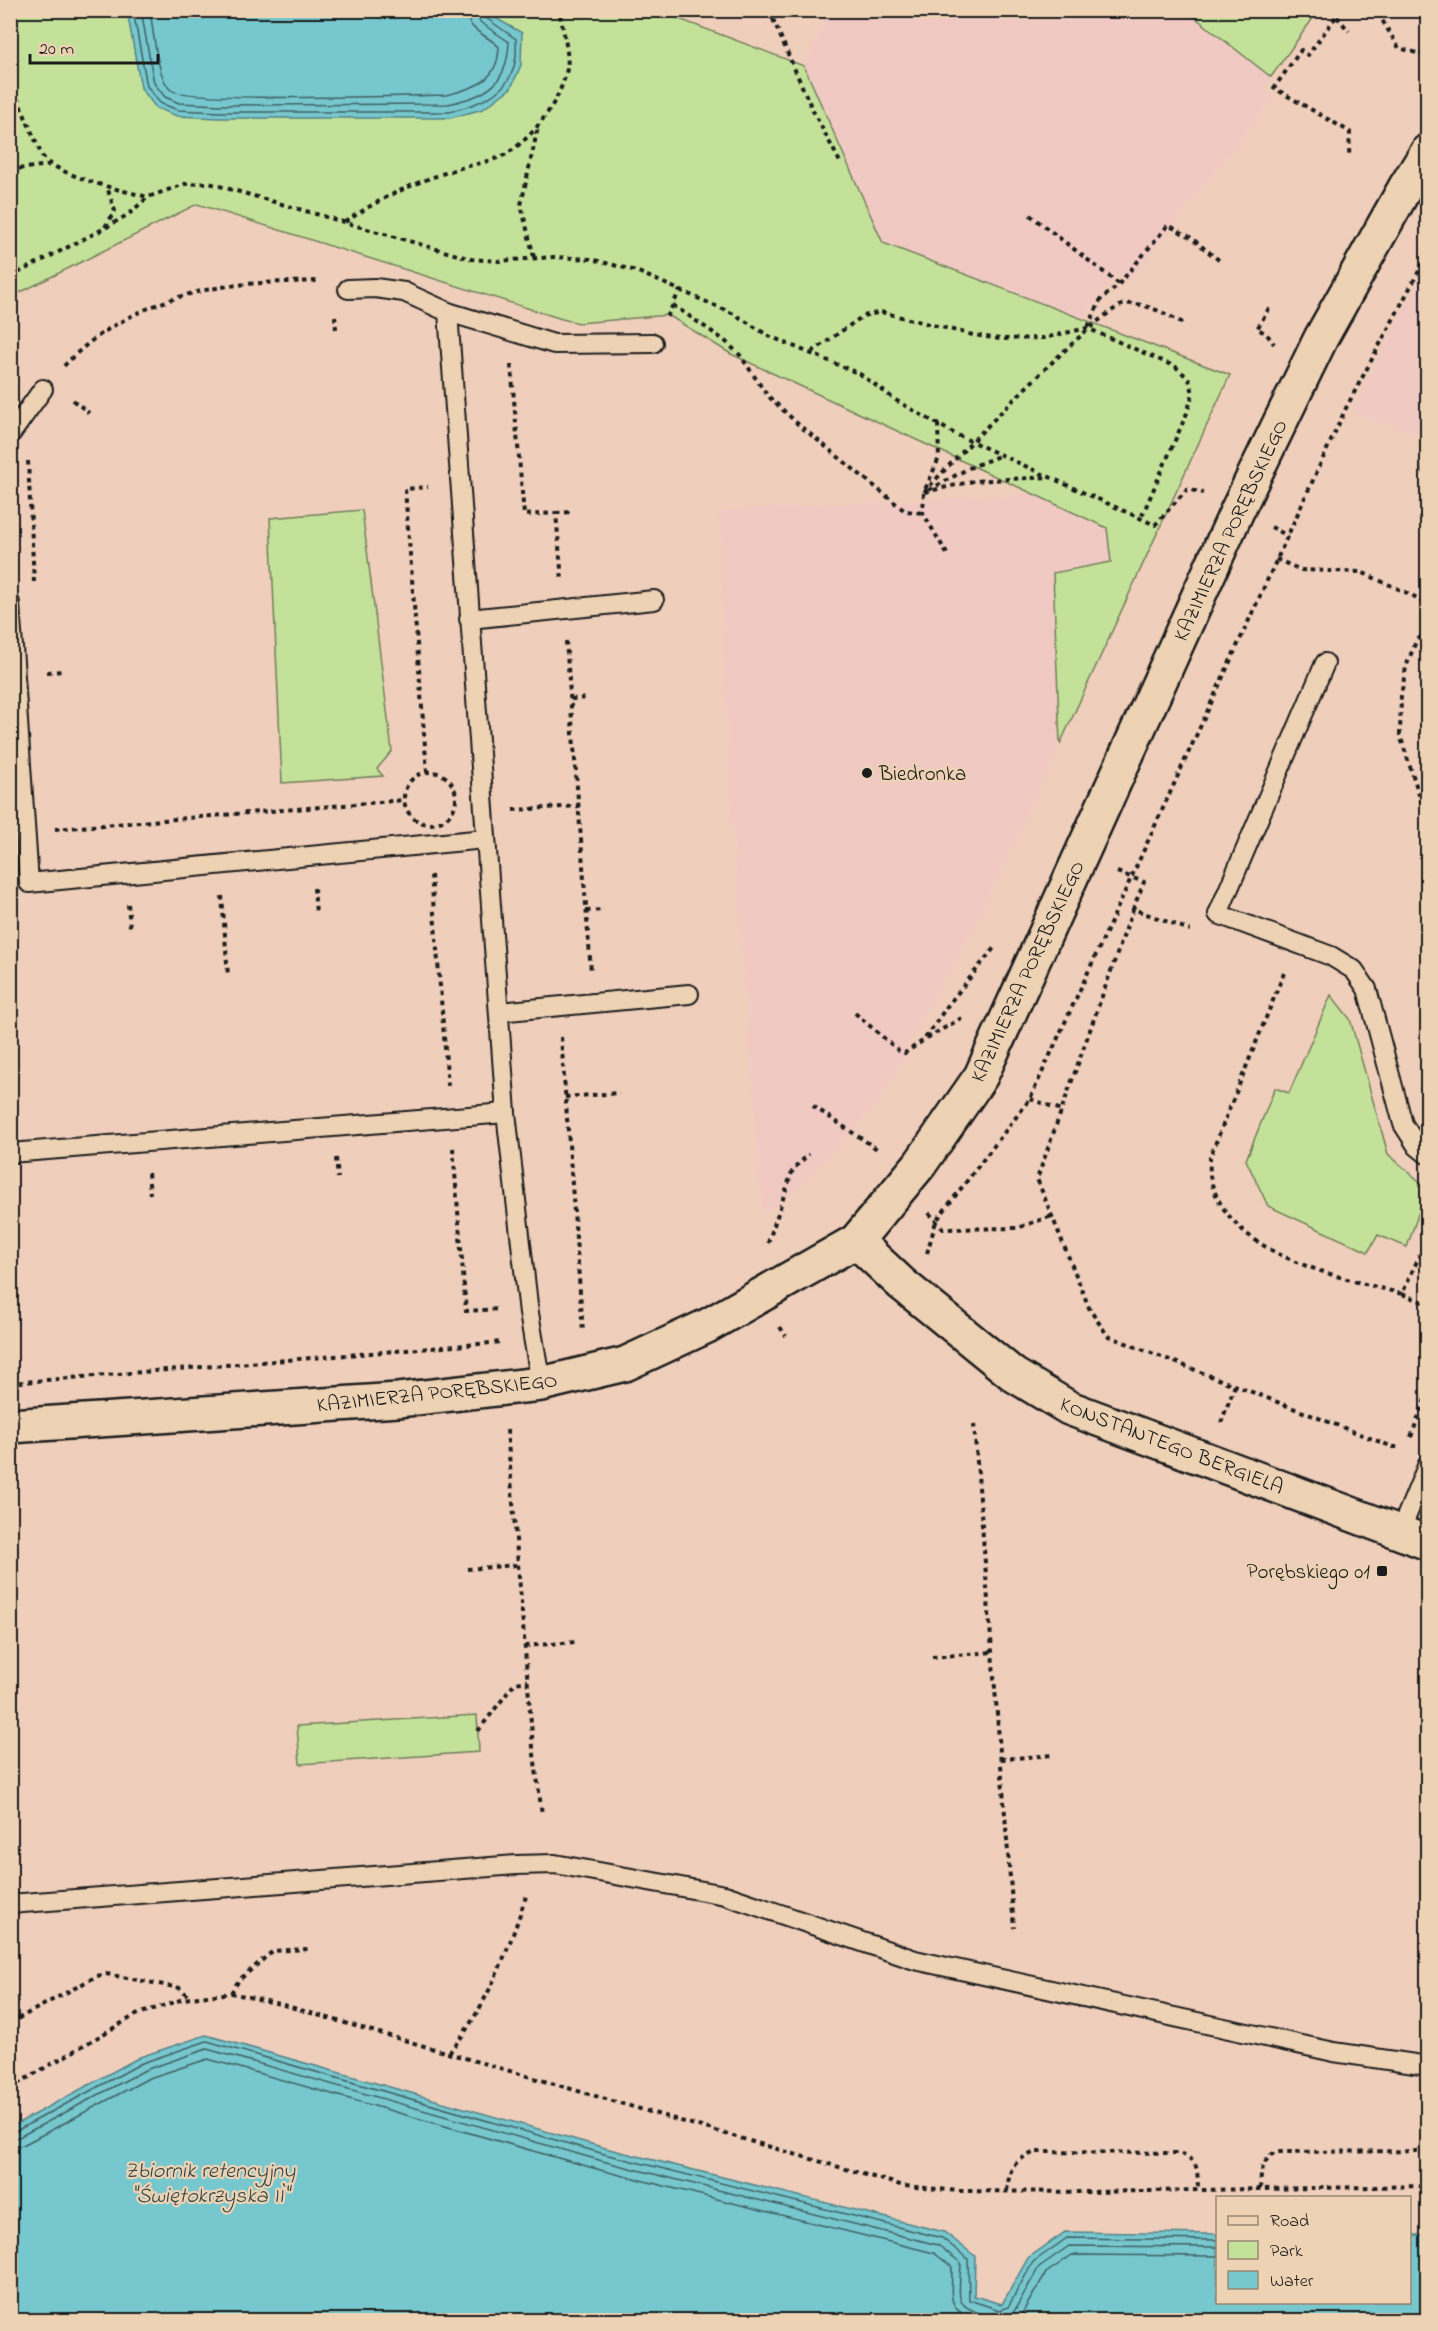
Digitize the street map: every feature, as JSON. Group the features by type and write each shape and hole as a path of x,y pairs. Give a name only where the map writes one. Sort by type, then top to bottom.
{"street":[{"name":"KAZIMIERZA PORĘBSKIEGO","path":"10,1426 398,1400 540,1384 626,1364 707,1326 856,1241 920,1164 981,1076 1237,511 1321,338 1428,151"},
{"name":"KONSTANTEGO BERGIELA","path":"856,1241 902,1284 1014,1375 1069,1408 1414,1538"}],"lane":[{"path":"348,289 375,288 404,292 448,312 508,332 554,344 653,343"},
{"path":"448,312 506,1113 540,1384"},
{"path":"10,435 47,385"},
{"path":"469,619 654,600"},
{"path":"10,603 29,883 485,839"},
{"path":"1325,663 1218,914 1331,956 1354,970 1367,989 1403,1124 1418,1146 1428,1155"},
{"path":"499,1012 689,994"},
{"path":"10,1153 506,1113"},
{"path":"1414,1538 1428,1464"},
{"path":"10,1904 555,1864 725,1895 915,1960 1334,2052 1428,2066"}],"path":[{"path":"344,222 376,201 397,191 449,171 506,154 531,134 554,103 568,68 559,10"},
{"path":"775,10 773,19 812,109 840,162"},
{"path":"1331,10 1349,31"},
{"path":"1341,10 1308,55 1301,50 1274,88 1350,132 1349,155"},
{"path":"1369,10 1379,15 1399,48 1428,56"},
{"path":"10,81 42,156 49,165"},
{"path":"534,257 521,205 539,122"},
{"path":"10,170 49,165 107,187 148,197"},
{"path":"10,277 105,228 129,214 148,197 185,184 209,183 471,259 498,261 534,257 591,259 636,271 734,314 769,336 860,374 897,401 972,442 1155,525 1186,489 1196,489 1205,494"},
{"path":"105,228 115,211 107,187"},
{"path":"1030,215 1119,284"},
{"path":"1088,328 1102,297 1119,284 1168,225 1190,237 1220,261"},
{"path":"926,1258 936,1221 1030,1099 1346,408 1428,254"},
{"path":"89,413 47,385 73,357 107,331 145,310 185,296 236,285 321,281"},
{"path":"924,492 1088,328 1115,307 1125,304 1150,307 1185,324"},
{"path":"673,305 724,340 740,355 767,395 799,425 905,511 923,513"},
{"path":"812,353 863,316 881,312 973,335 1000,339 1044,338 1088,328 1176,367 1189,379 1193,393 1187,413 1140,519"},
{"path":"508,332 524,515 571,512"},
{"path":"938,424 939,458 924,492 923,513 947,554"},
{"path":"32,453 27,462 35,591"},
{"path":"924,492 969,468 1001,455"},
{"path":"924,492 974,481 1049,477"},
{"path":"428,772 405,489 434,486"},
{"path":"556,513 591,973"},
{"path":"1276,559 1301,570 1361,572 1412,595 1428,606"},
{"path":"1428,631 1416,641 1406,667 1401,696 1400,735 1428,823"},
{"path":"40,673 64,671"},
{"path":"570,699 587,698"},
{"path":"428,772 439,773 453,784 456,802 447,818 432,824 416,820 410,815 404,800 404,792 413,777 428,772"},
{"path":"50,830 404,800"},
{"path":"1080,857 1144,882 1037,1179 1090,1311 1108,1336 1393,1447 1408,1446 1428,1391"},
{"path":"314,888 316,913"},
{"path":"222,895 228,976"},
{"path":"128,903 130,927"},
{"path":"1133,909 1171,922"},
{"path":"586,911 604,910"},
{"path":"924,1040 996,944"},
{"path":"1296,944 1210,1157 1211,1180 1223,1206 1242,1232 1271,1251 1320,1270 1428,1304"},
{"path":"559,1006 583,1332"},
{"path":"855,1013 898,1051 904,1053 959,1018 970,1014"},
{"path":"565,1097 619,1093"},
{"path":"1030,1099 1062,1110"},
{"path":"813,1106 877,1148"},
{"path":"759,1248 770,1242 793,1169 809,1154"},
{"path":"336,1158 338,1179"},
{"path":"148,1173 150,1194"},
{"path":"936,1221 943,1229 1017,1228 1052,1216"},
{"path":"1402,1294 1428,1237"},
{"path":"10,1383 534,1339 593,1332"},
{"path":"1228,1404 1234,1385"},
{"path":"974,1424 1014,1928"},
{"path":"507,1430 533,1747 542,1814"},
{"path":"467,1569 518,1565"},
{"path":"525,1646 576,1642"},
{"path":"932,1657 992,1652"},
{"path":"478,1731 515,1683 528,1681"},
{"path":"1000,1759 1054,1755"},
{"path":"448,2053 468,2030 483,2005 519,1917 536,1864"},
{"path":"231,1993 239,1980 273,1951 309,1949"},
{"path":"10,2023 98,1976 106,1974 180,1988 190,1998"},
{"path":"10,2088 136,2015 190,1998 231,1993 280,2004 904,2186 959,2191 1428,2186"},
{"path":"1260,2189 1262,2166 1275,2152 1428,2151"},
{"path":"1007,2191 1010,2171 1018,2160 1035,2152 1179,2153 1190,2157 1197,2166 1198,2190"}],"shaded area":[{"path":"829,11 1318,11 1264,88 1274,97 1129,282 1118,274 1083,319 883,243 804,66"},
{"path":"1427,264 1427,437 1353,413 1372,370"},
{"path":"1032,494 1107,528 1111,562 1053,574 1060,744 971,935 903,1048 908,1053 876,1106 798,1187 763,1216 729,782 719,511"}],"green space":[{"path":"1194,10 1307,10 1316,14 1271,77 1192,15"},
{"path":"11,11 658,11 804,66 883,243 1230,375 1060,744 1053,573 1111,562 1107,528 731,354 668,315 579,323 562,319 197,204 11,297"},
{"path":"1425,436 1427,437 1427,481 1422,470"},
{"path":"362,510 392,751 377,769 383,776 282,783 270,518"},
{"path":"1331,995 1350,1019 1388,1154 1427,1188 1407,1247 1378,1235 1368,1252 1268,1206 1246,1160 1275,1088 1289,1093"},
{"path":"477,1715 479,1752 300,1764 297,1726"}],"water":[{"path":"127,11 483,11 522,33 521,65 511,88 483,109 450,118 177,116 156,108 141,88"},
{"name":"Zbiornik retencyjny \"Świętokrzyska II\"","path":"206,2035 609,2149 944,2232 975,2256 974,2296 1002,2304 1028,2258 1065,2232 1216,2234 1216,2304 1411,2304 1411,2235 1427,2235 1427,2320 11,2320 11,2127 140,2057"}],"place":[{"name":"Biedronka","path":"867,773"},
{"name":"Porębskiego 01","path":"1382,1571"}]}
